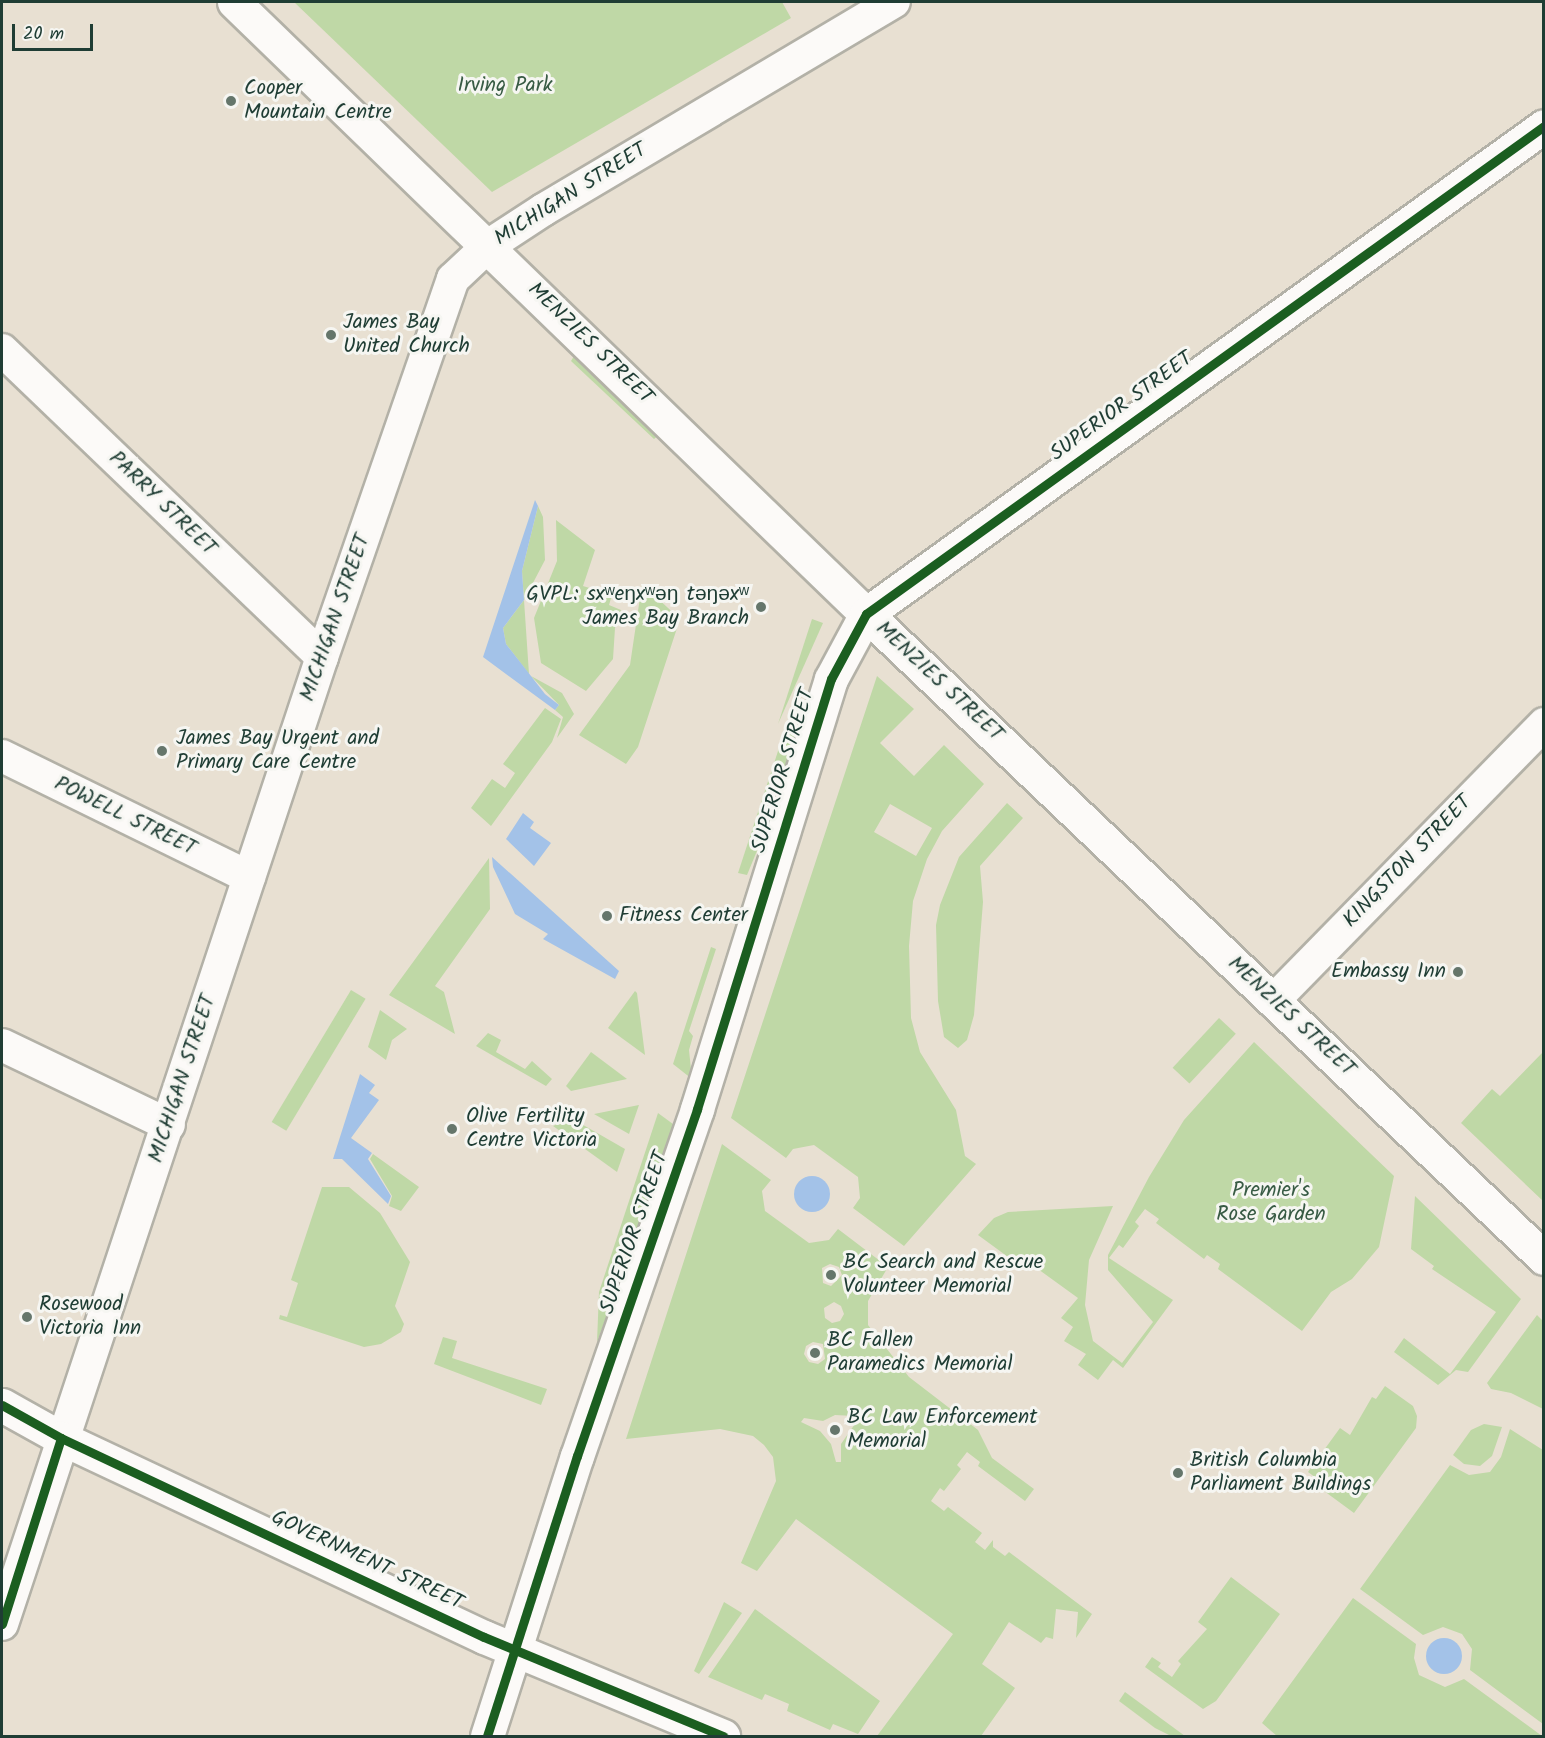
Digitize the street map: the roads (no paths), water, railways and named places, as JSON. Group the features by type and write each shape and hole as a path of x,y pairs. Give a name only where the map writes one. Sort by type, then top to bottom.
{"street":[{"name":"MENZIES STREET","path":"234,2 866,614 1273,1001 1410,1127 1544,1258"},
{"name":"MICHIGAN STREET","path":"2,1619 61,1438 119,1279 322,657 453,279 488,246 894,2"},
{"name":"SUPERIOR STREET","path":"487,1737 577,1456 697,1109 831,679 866,614 1544,126"},
{"name":"PARRY STREET","path":"2,350 322,657"},
{"name":"KINGSTON STREET","path":"1273,1001 1544,724"},
{"name":"POWELL STREET","path":"2,756 249,878"},
{"path":"2,1045 169,1125"},
{"name":"GOVERNMENT STREET","path":"2,1406 61,1438 515,1649 723,1737"}],"water":[{"path":"535,500 538,506 522,571 524,600 503,628 506,644 545,694 559,705 555,710 483,657"},
{"path":"523,813 534,822 530,828 551,843 534,866 506,839"},
{"path":"492,857 619,971 615,979 543,939 548,934 515,914 493,867"},
{"path":"360,1074 375,1085 369,1093 379,1100 351,1138 372,1153 368,1159 391,1196 388,1204 342,1159 333,1159"},
{"path":"812,1176 825,1181 830,1194 825,1207 812,1212 799,1207 794,1194 799,1181"},
{"path":"1444,1638 1457,1643 1462,1656 1457,1669 1444,1674 1431,1669 1426,1656 1431,1643"}],"place":[{"name":"Cooper Mountain Centre","path":"231,101"},
{"name":"James Bay United Church","path":"331,335"},
{"name":"GVPL: sxʷeŋxʷəŋ təŋəxʷ James Bay Branch","path":"761,607"},
{"name":"James Bay Urgent and Primary Care Centre","path":"162,751"},
{"name":"Fitness Center","path":"607,916"},
{"name":"Embassy Inn","path":"1458,972"},
{"name":"Olive Fertility Centre Victoria","path":"452,1129"},
{"name":"BC Search and Rescue Volunteer Memorial","path":"831,1275"},
{"name":"Rosewood Victoria Inn","path":"27,1317"},
{"name":"BC Fallen Paramedics Memorial","path":"815,1353"},
{"name":"BC Law Enforcement Memorial","path":"835,1430"},
{"name":"British Columbia Parliament Buildings","path":"1178,1473"}],"park label":[{"name":"Irving Park","path":"505,86"},
{"name":"Premier's Rose Garden","path":"1271,1203"}]}
